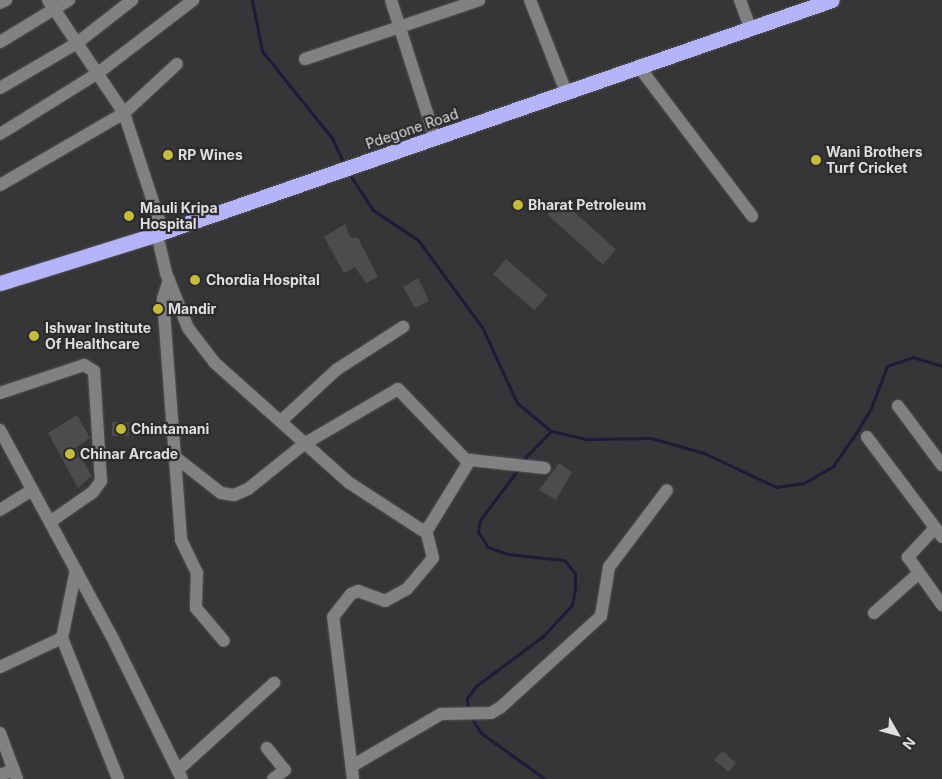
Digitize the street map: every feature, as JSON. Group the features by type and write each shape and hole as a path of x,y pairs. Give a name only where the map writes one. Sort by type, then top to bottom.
{"highway":[{"name":"Pdegone Road","path":"0,283 160,233 832,0"}],"street":[{"path":"0,3 6,0"},
{"path":"48,0 124,113 160,233 169,280 188,328 215,363 348,482 426,530 433,558 407,589 385,601 358,592 351,594 333,617 352,773 432,718 448,713 480,713 501,707 601,616 614,558 667,490"},
{"path":"0,42 56,11 69,0"},
{"path":"0,88 77,43 132,0"},
{"path":"0,134 98,73 193,0"},
{"path":"391,0 435,138"},
{"path":"305,59 479,0"},
{"path":"530,0 566,92"},
{"path":"740,0 750,28"},
{"path":"0,185 124,113 178,64"},
{"path":"639,67 752,216"},
{"path":"169,280 163,299 181,540 197,573 196,608 224,641"},
{"path":"281,421 336,370 403,327"},
{"path":"0,393 84,364 94,371 101,481 93,492 50,522"},
{"path":"174,457 221,493 234,495 248,489 304,444 398,389 468,462"},
{"path":"898,406 942,464"},
{"path":"0,430 76,570 178,776 274,683"},
{"path":"867,437 938,533 909,551 909,562 942,605"},
{"path":"426,530 468,462 477,459 539,468"},
{"path":"0,510 32,490"},
{"path":"76,570 62,638 118,779"},
{"path":"874,613 918,574"},
{"path":"0,667 62,638"},
{"path":"0,733 16,774 0,775"},
{"path":"267,748 285,770 273,779"}],"building":[{"path":"561,200 616,250 603,264 548,215"},
{"path":"345,224 350,237 358,238 378,277 366,283 355,267 344,273 324,237"},
{"path":"506,259 548,295 534,310 493,274"},
{"path":"418,278 429,301 415,308 403,287"},
{"name":"Chinar Arcade","path":"77,415 90,438 75,448 92,476 78,488 48,433"},
{"name":"Chintamani","path":"112,422 129,422 129,436 112,436"},
{"path":"559,463 572,472 556,500 539,490"},
{"path":"723,751 736,763 729,772 714,760"}],"waterway":[{"path":"252,0 262,51 332,138 344,164"},
{"path":"348,172 373,210 418,240 482,327 517,403 551,431 587,439 651,438 704,453 776,487 804,483 833,466 871,408 887,366 913,357 942,366"},
{"path":"521,462 551,431"},
{"path":"468,710 467,698 476,686 543,636 572,605 575,590 575,573 564,560 507,554 488,547 478,532 480,520 519,468"},
{"path":"470,716 481,733 545,779"}],"place":[{"name":"RP Wines","path":"168,155"},
{"name":"Wani Brothers Turf Cricket","path":"816,160"},
{"name":"Bharat Petroleum","path":"518,205"},
{"name":"Mauli Kripa Hospital","path":"129,216"},
{"name":"Chordia Hospital","path":"195,280"},
{"name":"Mandir","path":"158,309"},
{"name":"Ishwar Institute Of Healthcare","path":"34,336"},
{"name":"Chintamani","path":"121,429"},
{"name":"Chinar Arcade","path":"70,454"}]}
